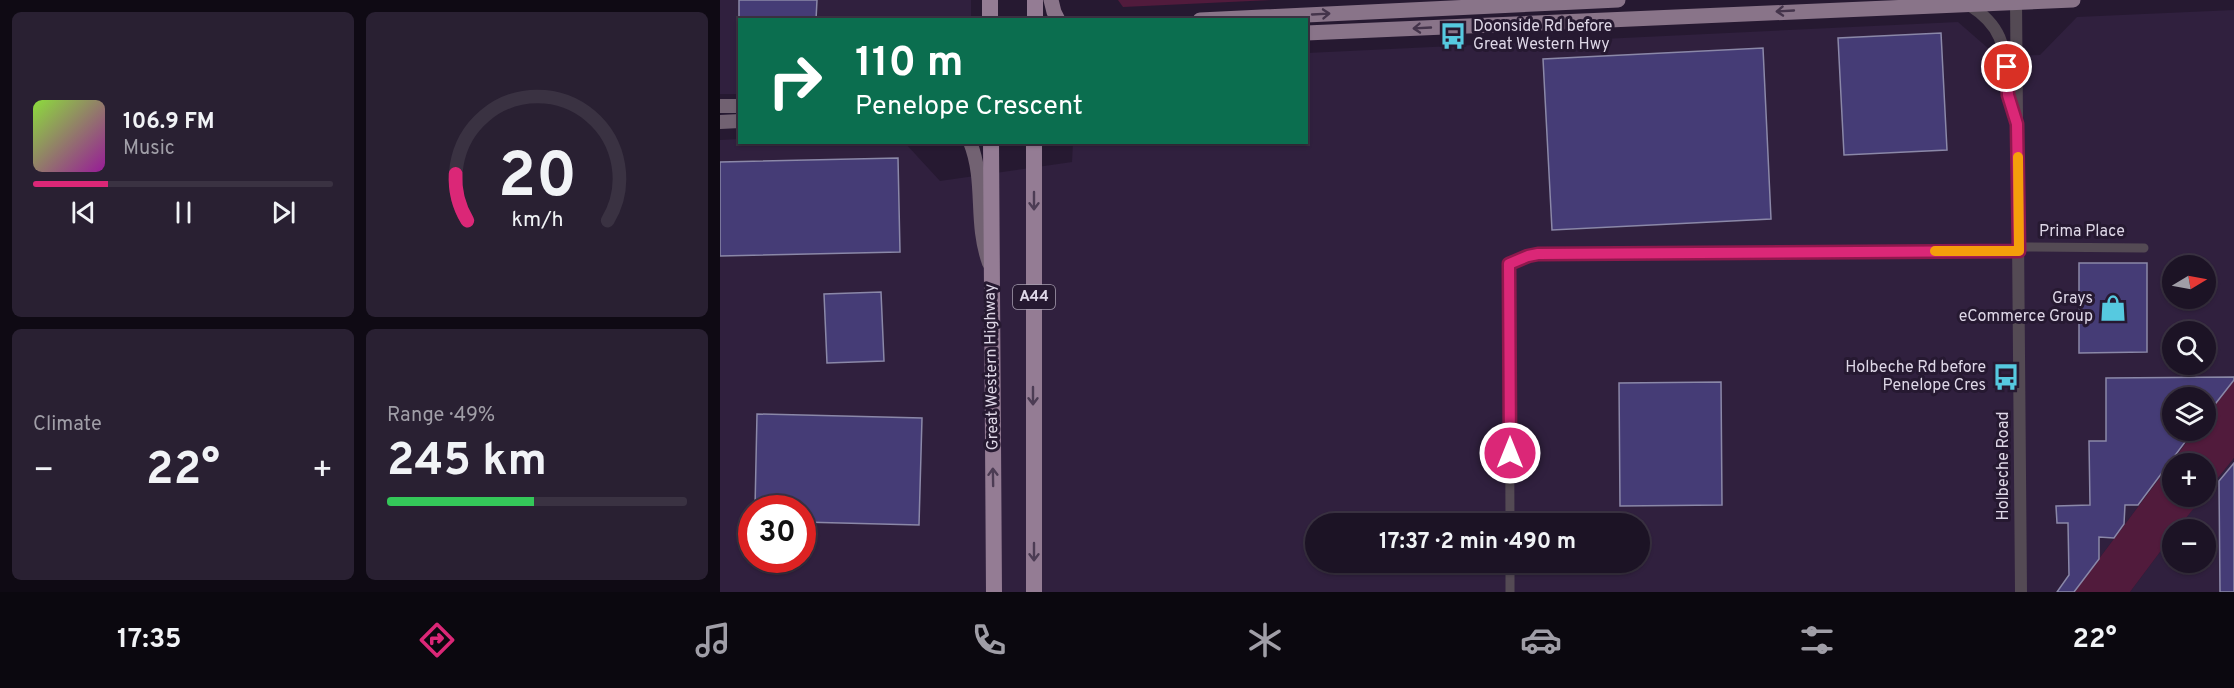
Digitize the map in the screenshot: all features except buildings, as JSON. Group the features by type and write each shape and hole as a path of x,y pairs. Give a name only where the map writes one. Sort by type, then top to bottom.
{"highway":[{"path":"990,0 990,18"},
{"path":"1035,0 1035,18"},
{"name":"Great Western Highway","path":"991,144 990,268 994,592"},
{"name":"A44","path":"1034,592 1035,144"}],"main road":[{"path":"1051,0 1057,18"},
{"path":"1242,18 1618,0"},
{"path":"1308,33 2073,0"},
{"path":"720,106 738,106"},
{"path":"720,122 738,121"},
{"path":"970,144 978,177 980,231 990,268"}],"street":[{"name":"Holbeche Road","path":"2016,1 2021,592"},
{"name":"Holbeche Road","path":"1969,5 1989,20 2006,52 2008,95 2017,124"},
{"name":"Prima Place","path":"1510,513 1509,264 1528,256 1538,254 2144,248"},
{"path":"1510,573 1510,592"}],"shaded area":[{"path":"720,0 971,0 971,18 738,18 738,94 720,94"},
{"path":"1118,0 1272,0 1123,7"},
{"path":"2234,10 2234,381 2216,403 2216,387 2162,387 2162,441 2187,441 2178,453 2162,453 2162,475 2074,592 720,592 720,140 738,139 738,144 906,144 940,181 1072,162 1073,144 1308,144 1308,53 1958,22 1997,56 2040,55 2077,17"},
{"path":"2234,381 2234,458 2216,480 2216,453 2178,453 2187,441 2216,441 2216,403"},
{"path":"2234,458 2234,592 2130,592 2162,549 2162,573 2216,573 2216,519 2185,519 2195,507 2216,507 2216,480"},
{"path":"2162,475 2162,507 2195,507 2185,519 2162,519 2162,549 2130,592 2074,592"}],"slow traffic":[{"path":"1935,251 2019,251 2018,157"}],"place":[{"name":"Doonside Rd before Great Western Hwy","path":"1453,36"},
{"name":"Grays eCommerce Group","path":"2113,308"},
{"name":"Holbeche Rd before Penelope Cres","path":"2006,377"}],"route":[{"path":"1510,453 1509,264 1520,258 1538,254 2019,251 2017,124 2008,95 2007,67"}]}
